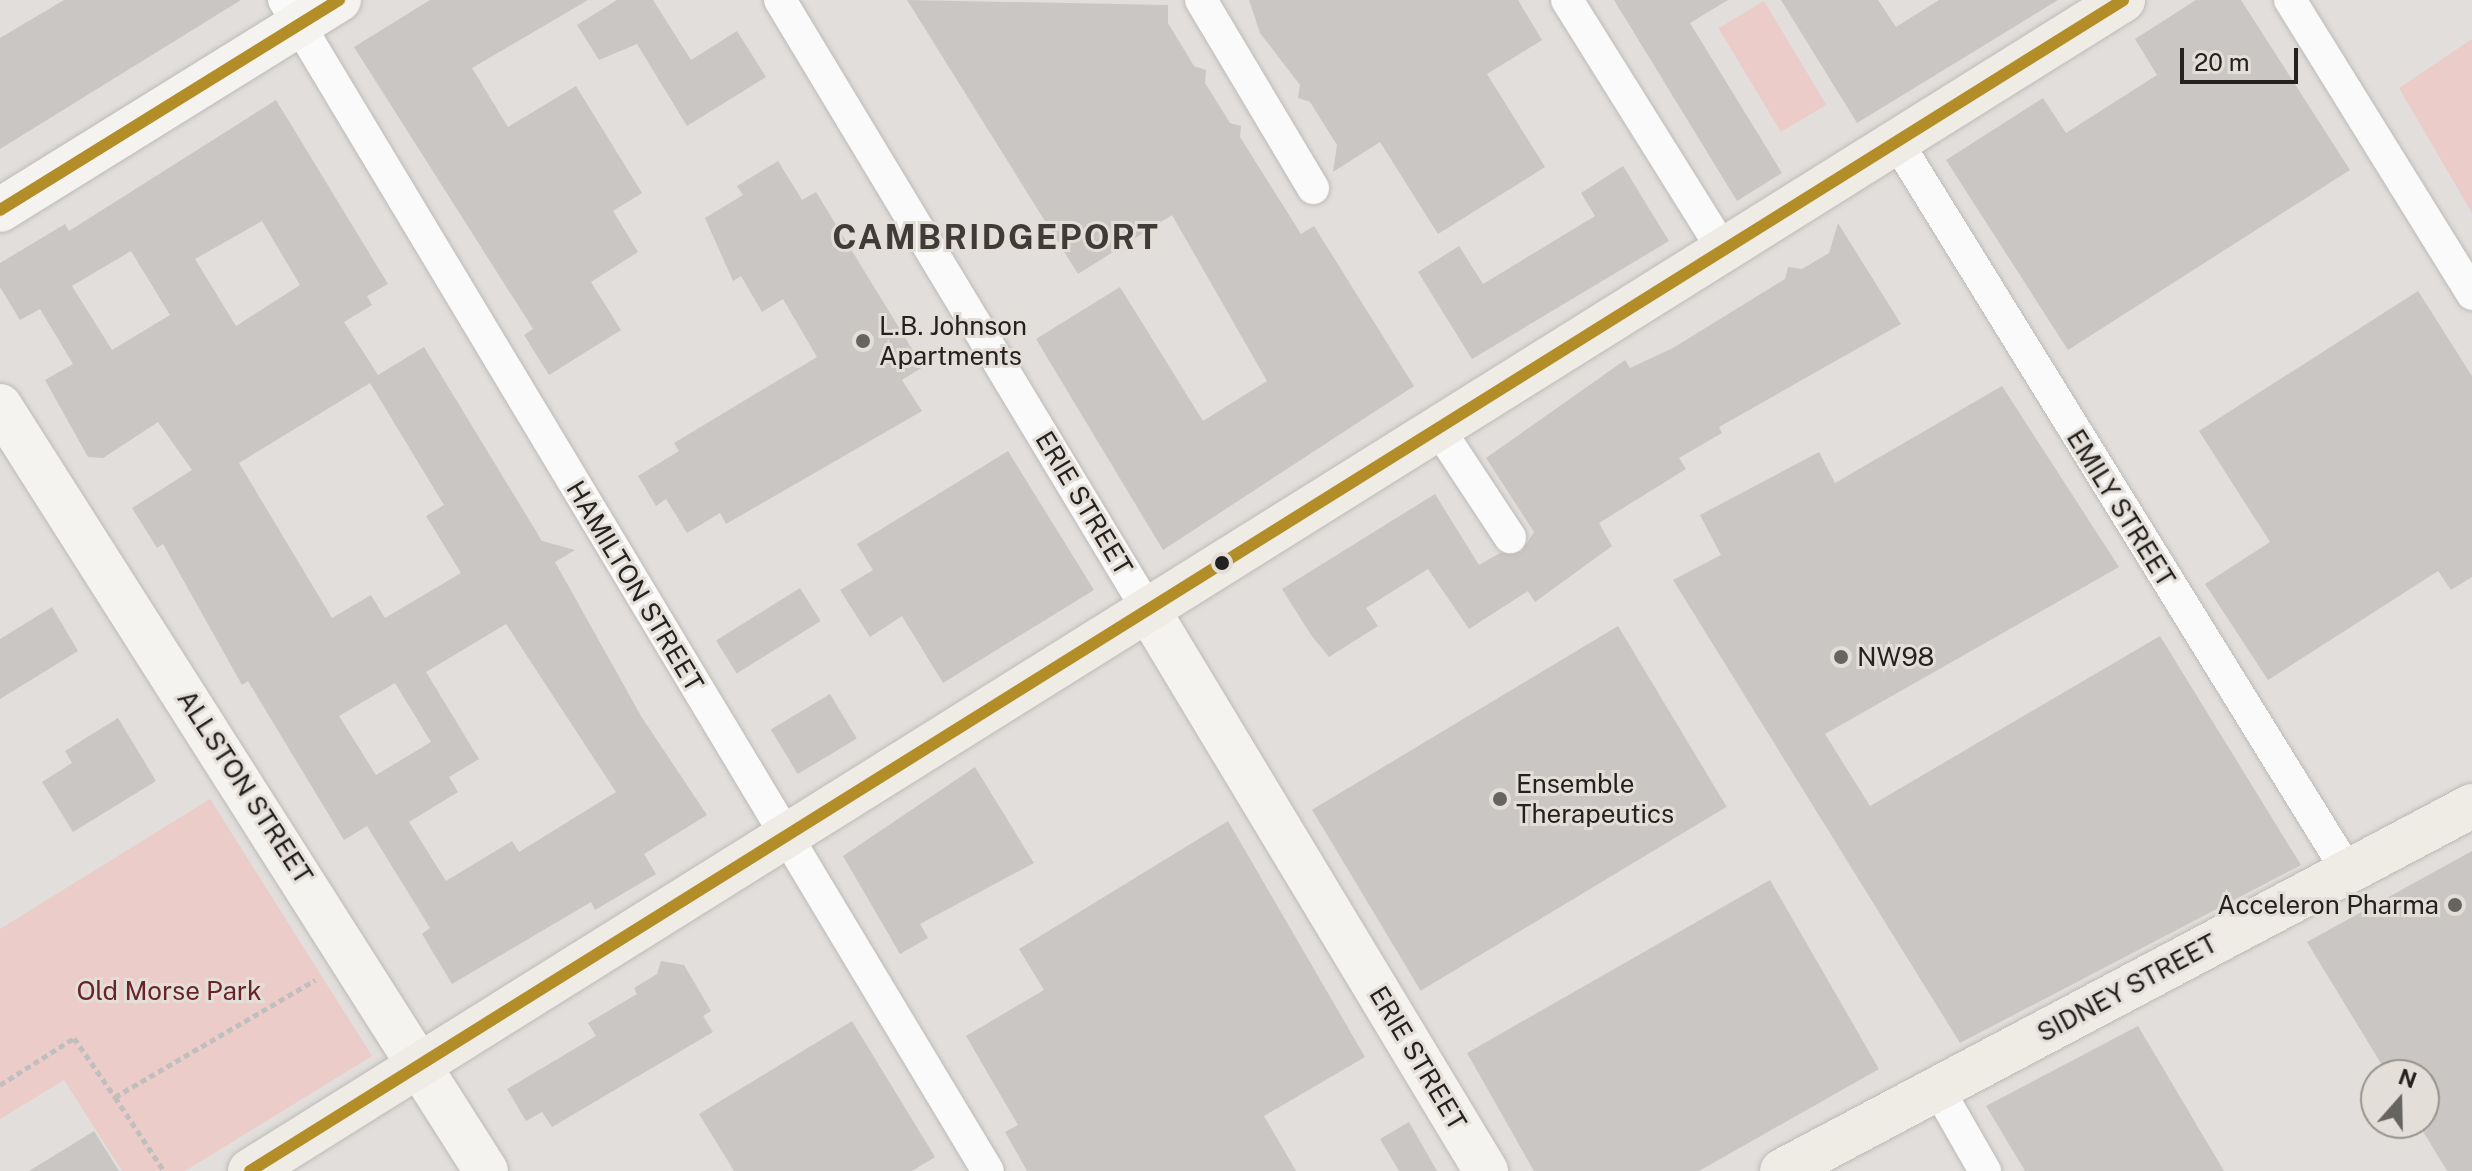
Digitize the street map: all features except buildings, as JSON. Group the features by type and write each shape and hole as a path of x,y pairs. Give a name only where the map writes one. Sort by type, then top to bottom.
{"main road":[{"path":"250,1171 2123,0"},
{"name":"SIDNEY STREET","path":"1782,1171 2472,806"}],"street":[{"path":"0,210 292,13 339,0"},
{"name":"ERIE STREET","path":"780,0 1486,1171"},
{"path":"1201,0 1313,188"},
{"path":"1567,0 1723,250"},
{"path":"2290,0 2472,294"},
{"name":"HAMILTON STREET","path":"292,13 988,1171"},
{"name":"EMILY STREET","path":"1897,142 2348,872"},
{"name":"ALLSTON STREET","path":"0,406 354,958 486,1171"},
{"path":"1438,428 1510,537"},
{"path":"1938,1089 1985,1171"}],"path":[{"path":"115,1097 354,958"},
{"path":"0,1085 74,1038 164,1171"}],"green space":[{"path":"1764,1 1826,105 1781,132 1719,28"},
{"path":"2472,39 2472,213 2399,88"},
{"name":"Old Morse Park","path":"210,799 372,1056 185,1171 122,1171 64,1080 0,1119 0,929"}],"transit line":[{"path":"0,210 339,0"},
{"path":"250,1171 2123,0"}],"place":[{"name":"L.B. Johnson Apartments","path":"863,341"},
{"name":"NW98","path":"1841,657"},
{"name":"Ensemble Therapeutics","path":"1500,799"},
{"name":"Acceleron Pharma","path":"2455,905"}],"district":[{"name":"CAMBRIDGEPORT","path":"996,238"}]}
